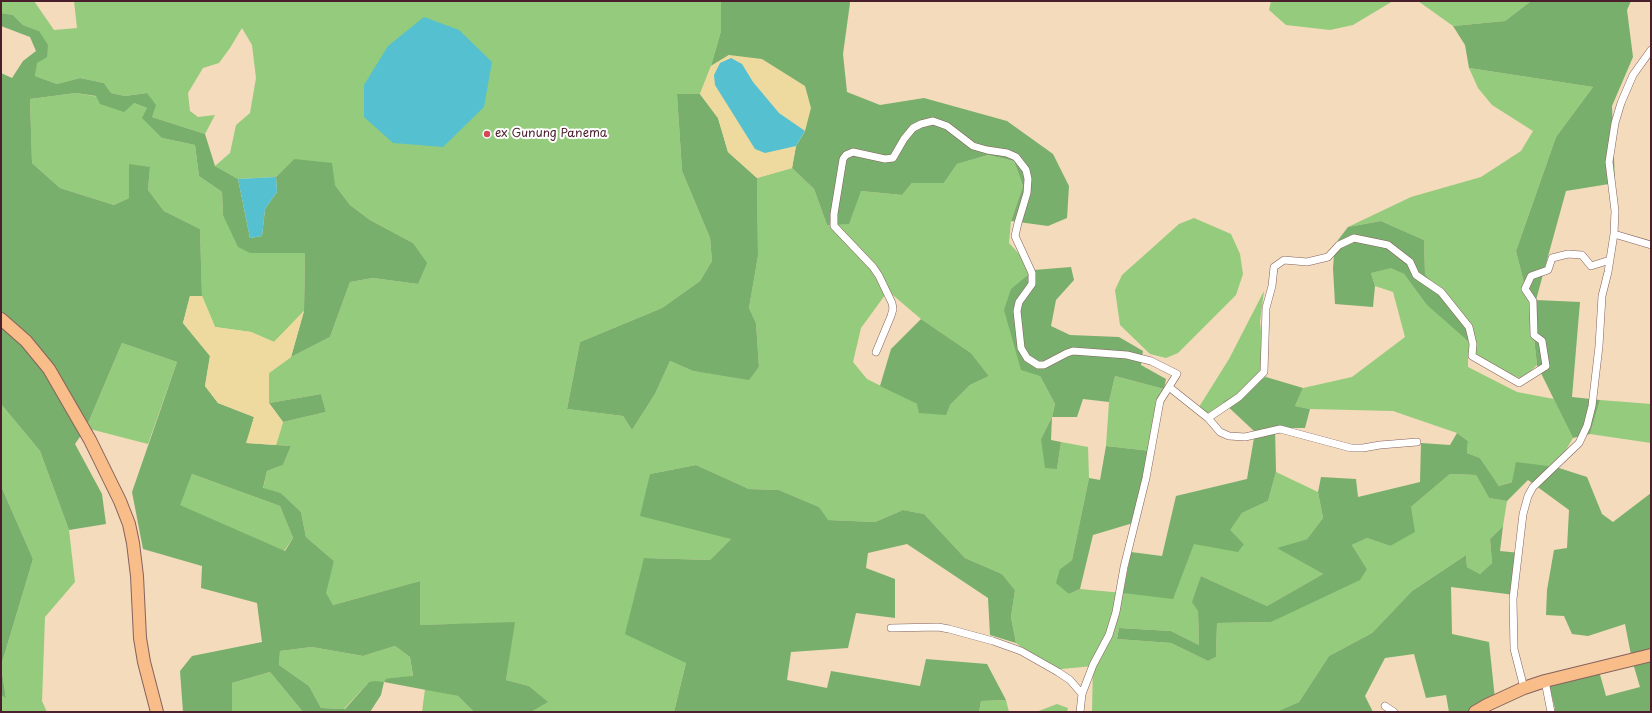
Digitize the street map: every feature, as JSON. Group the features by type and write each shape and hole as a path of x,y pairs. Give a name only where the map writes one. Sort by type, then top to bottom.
{"main road":[{"path":"1,319 26,341 49,368 90,440 129,524 137,576 140,638 144,662 157,712"},
{"path":"1475,712 1524,688 1545,681 1651,655"}],"street":[{"path":"1524,688 1514,649 1513,599 1523,514 1528,496 1533,487 1579,443 1587,426 1592,406 1599,346 1602,296 1614,234 1615,211 1609,162 1615,123 1620,103 1633,75 1651,50"},
{"path":"876,352 891,316 892,303 873,267 834,226 834,214 843,159 846,155 853,152 884,159 893,158 904,139 913,128 921,124 933,122 947,126 973,146 1007,153 1016,157 1026,170 1028,179 1027,193 1015,236 1032,272 1032,284 1019,302 1017,311 1021,348 1027,358 1038,365 1044,365 1073,351 1127,355 1151,361 1177,374 1160,401 1146,478 1124,567 1116,612 1109,635 1093,665 1082,694 1080,712"},
{"path":"1614,234 1651,245"},
{"path":"1208,418 1238,397 1264,372 1266,308 1272,286 1274,267 1284,260 1307,262 1328,257 1339,245 1354,238 1388,245 1410,262 1416,275 1441,292 1469,327 1473,344 1472,356 1519,383 1546,366 1542,341 1534,335 1533,301 1526,289 1531,276 1548,270 1552,258 1568,254 1582,255 1591,266 1610,260"},
{"path":"1170,387 1208,418 1220,432 1234,437 1245,437 1280,428 1351,448 1417,442"},
{"path":"891,628 938,627 993,642 1021,652 1058,672 1070,680 1082,694"},
{"path":"1545,681 1551,712"},
{"path":"1385,706 1394,712"}],"green space":[{"path":"1,1 34,1 54,30 77,28 74,1 721,1 721,31 711,66 700,94 677,94 682,171 710,238 712,261 700,281 662,308 580,342 567,409 623,416 632,430 655,394 670,361 693,371 749,379 759,367 756,323 749,308 758,256 757,178 792,168 814,189 827,225 861,191 902,195 912,183 944,183 957,164 988,155 1014,161 1023,186 1011,221 1009,243 1034,270 1040,376 1055,404 1052,417 1041,439 1057,469 1061,442 1088,447 1089,478 1072,560 1060,569 1069,594 1080,589 1123,593 1194,544 1244,544 1229,530 1242,513 1268,501 1276,472 1318,492 1323,518 1307,539 1278,548 1323,574 1267,606 1201,576 1198,611 1199,645 1171,631 1119,628 1117,639 1171,643 1208,661 1216,657 1217,623 1271,622 1367,569 1352,545 1367,538 1390,546 1411,507 1450,474 1476,475 1489,498 1507,501 1503,526 1490,539 1492,563 1480,574 1467,567 1466,555 1412,591 1372,633 1329,656 1299,702 1276,712 1092,712 1093,666 1051,670 1016,643 1011,617 1015,590 1002,574 965,558 924,514 903,510 875,522 827,520 819,507 779,490 749,489 696,465 650,474 731,539 710,560 644,558 686,663 674,712 531,712 547,702 529,686 506,680 514,623 420,625 420,581 333,605 325,593 334,561 306,537 301,512 281,493 263,489 267,471 283,465 291,446 276,445 283,422 326,412 321,394 269,403 269,373 291,357 330,337 350,282 373,278 418,284 413,243 370,220 350,205 335,185 294,159 276,177 238,179 215,166 230,153 236,125 250,113 256,78 252,45 242,28 219,63 203,68 188,93 190,111 198,117 215,115 205,134 152,117 147,93 125,96 111,93 104,83 80,78 57,84 35,76 39,31 23,25 13,15 1,13","holes":["888,291 921,319 971,353 989,376 970,385 950,405 917,404 867,379 853,362 861,328"]},
{"path":"721,1 849,1 850,3 843,54 847,92 880,105 924,98 1007,121 1053,154 1069,186 1067,218 1048,226 1011,221 1023,186 1014,161 988,155 957,164 944,183 912,183 902,195 861,191 849,224 827,225 814,189 792,168 796,146 805,131 729,55 711,66 721,31"},
{"path":"1271,1 1393,1 1353,25 1330,30 1286,25 1269,10"},
{"path":"1418,1 1531,1 1505,21 1453,26"},
{"path":"1531,1 1631,1 1627,10 1633,57 1612,106 1615,183 1566,191 1536,300 1580,302 1572,397 1600,400 1590,434 1573,438 1537,365 1531,311 1516,251 1556,137 1593,87 1469,68 1465,45 1453,26 1505,21"},
{"path":"1,13 13,15 23,25 39,31 48,45 47,57 37,63 35,76 57,84 80,78 104,83 111,93 125,96 147,93 156,105 152,117 205,134 215,166 238,179 250,238 262,236 265,209 277,192 276,177 294,159 332,163 335,185 350,205 370,220 413,243 427,263 418,284 373,278 350,282 330,337 291,357 304,311 305,253 250,253 238,247 223,215 222,192 199,176 195,145 162,138 142,118 147,108 134,103 124,112 100,104 96,96 76,93 30,99 32,163 60,188 114,205 129,198 129,164 150,167 148,190 164,211 200,229 202,296 190,296 183,323 210,356 205,386 218,403 254,417 247,443 291,446 283,465 267,471 263,488 281,493 301,512 306,537 334,561 326,593 333,605 420,581 420,625 515,622 506,680 529,686 548,702 531,712 474,712 458,696 384,682 381,695 370,712 303,712 270,672 232,683 232,712 183,712 180,671 192,656 262,642 257,603 201,588 202,566 143,549 132,492 177,362 122,343 86,428 75,444 102,494 106,524 69,530 40,451 1,404 1,73 12,78 23,61 36,51 30,37 1,26","holes":["192,474 280,506 293,538 285,551 180,505","395,646 410,657 413,676 390,678 386,679 384,682 369,682 345,709 321,708 309,686 279,665 280,651 312,647 363,656"]},
{"path":"1469,68 1593,87 1556,137 1516,251 1531,311 1537,365 1522,379 1468,358 1468,367 1517,392 1554,399 1573,438 1556,467 1499,486 1480,458 1467,453 1468,441 1457,433 1393,411 1310,409 1295,406 1303,388 1352,377 1405,337 1393,292 1375,286 1371,273 1391,267 1404,274 1426,304 1468,324 1425,274 1424,240 1381,221 1348,227 1411,197 1481,177 1521,151 1533,131 1492,105 1478,88"},
{"path":"76,93 134,103 147,108 162,138 195,145 199,176 222,192 223,215 250,253 305,253 304,311 274,342 251,332 215,327 202,296 200,229 164,211 148,190 150,167 129,198 114,205 60,188 32,163 30,99"},
{"path":"677,94 700,94 718,118 728,152 757,178 758,256 749,308 756,323 759,367 749,380 693,371 670,361 655,394 632,430 623,416 567,409 580,342 662,308 700,281 712,261 710,238 682,171"},
{"path":"1194,218 1231,234 1240,254 1243,274 1236,295 1178,353 1166,358 1150,354 1120,325 1115,290 1122,275 1179,224"},
{"path":"1381,221 1424,240 1425,274 1468,324 1468,341 1426,304 1404,274 1391,268 1371,273 1375,286 1373,307 1335,304 1333,268 1335,244 1348,227"},
{"path":"1071,267 1074,280 1056,300 1051,326 1070,335 1119,337 1143,351 1141,365 1166,379 1164,389 1115,376 1109,402 1083,399 1077,417 1052,417 1055,404 1040,376 1021,370 1004,310 1011,289 1034,270"},
{"path":"1264,291 1260,322 1266,377 1207,414 1199,407 1229,359"},
{"path":"921,319 971,353 989,376 970,385 950,405 946,415 919,413 917,404 880,386 891,349"},
{"path":"122,343 177,362 148,444 86,428"},
{"path":"1115,376 1164,389 1151,451 1106,446 1109,402"},
{"path":"1266,377 1303,388 1295,406 1310,409 1305,428 1275,428 1276,472 1268,501 1242,513 1230,530 1244,544 1238,552 1194,544 1173,599 1123,593 1131,552 1162,556 1176,496 1247,479 1255,432 1223,402"},
{"path":"321,394 326,412 283,422 269,403"},
{"path":"1600,400 1651,404 1651,443 1590,434"},
{"path":"1,404 40,451 69,530 75,582 45,617 42,701 47,712 1,712 1,695 6,697 1,666 33,559 1,486"},
{"path":"1052,417 1051,440 1061,442 1057,469 1045,468 1041,439"},
{"path":"1457,433 1468,441 1467,453 1480,458 1499,486 1512,482 1516,462 1556,467 1587,477 1602,514 1613,522 1651,493 1651,712 1545,712 1555,709 1548,680 1599,671 1606,696 1640,687 1632,660 1625,624 1588,636 1572,634 1564,616 1546,615 1547,590 1554,550 1567,548 1569,510 1528,480 1507,501 1489,498 1476,475 1450,474 1411,507 1415,532 1390,546 1367,538 1352,545 1367,569 1360,580 1271,622 1217,623 1216,657 1208,661 1171,643 1117,639 1119,628 1171,631 1199,645 1198,611 1192,602 1201,576 1267,606 1323,574 1277,548 1307,539 1323,518 1318,492 1321,477 1356,479 1358,497 1420,482 1421,443 1450,445"},
{"path":"1106,446 1151,451 1133,523 1093,535 1080,589 1069,594 1056,583 1060,569 1072,560 1089,478 1100,480"},
{"path":"696,465 749,489 779,490 819,507 828,520 875,522 903,510 924,514 965,558 1002,574 1015,590 1011,617 1016,643 990,635 988,598 907,544 868,553 866,568 895,579 895,618 856,613 848,648 791,652 787,680 827,688 831,671 920,686 926,659 987,664 1006,700 981,701 979,712 674,712 686,663 625,634 644,558 710,560 731,539 640,516 650,474"},
{"path":"192,474 280,506 293,538 284,551 179,505"},
{"path":"1,486 33,559 1,666"},
{"path":"1503,526 1500,551 1520,553 1515,595 1451,587 1452,634 1489,642 1495,699 1473,712 1449,712 1446,695 1426,698 1414,654 1385,658 1365,696 1373,712 1276,712 1299,702 1329,656 1372,633 1412,591 1466,555 1467,567 1480,574 1492,563 1490,539"},
{"path":"395,646 410,657 413,677 390,678 384,682 369,682 344,709 321,708 309,686 279,665 280,651 312,647 363,656"},
{"path":"1,666 6,698 1,695"},
{"path":"270,672 303,712 232,712 232,683"},
{"path":"425,689 458,696 474,712 422,712"},
{"path":"1006,700 1009,712 979,712 981,701"},
{"path":"1057,704 1068,708 1067,712 1036,712"}],"sand":[{"path":"729,55 762,59 805,86 811,108 805,131 796,146 792,168 757,178 728,152 718,118 700,94 711,66"},
{"path":"190,296 202,296 215,327 251,332 274,342 304,311 291,357 269,373 269,403 283,422 276,445 246,443 254,417 218,403 205,386 210,356 183,323"}],"water":[{"path":"424,17 459,30 492,62 484,107 443,147 393,143 364,117 364,85 388,46"},
{"path":"731,58 742,64 753,82 779,113 805,131 796,146 765,153 755,149 715,85 714,75 720,63"},
{"path":"276,177 277,192 265,209 262,236 250,238 238,179"}],"place":[{"name":"ex Gunung Panema","path":"487,134"}]}
